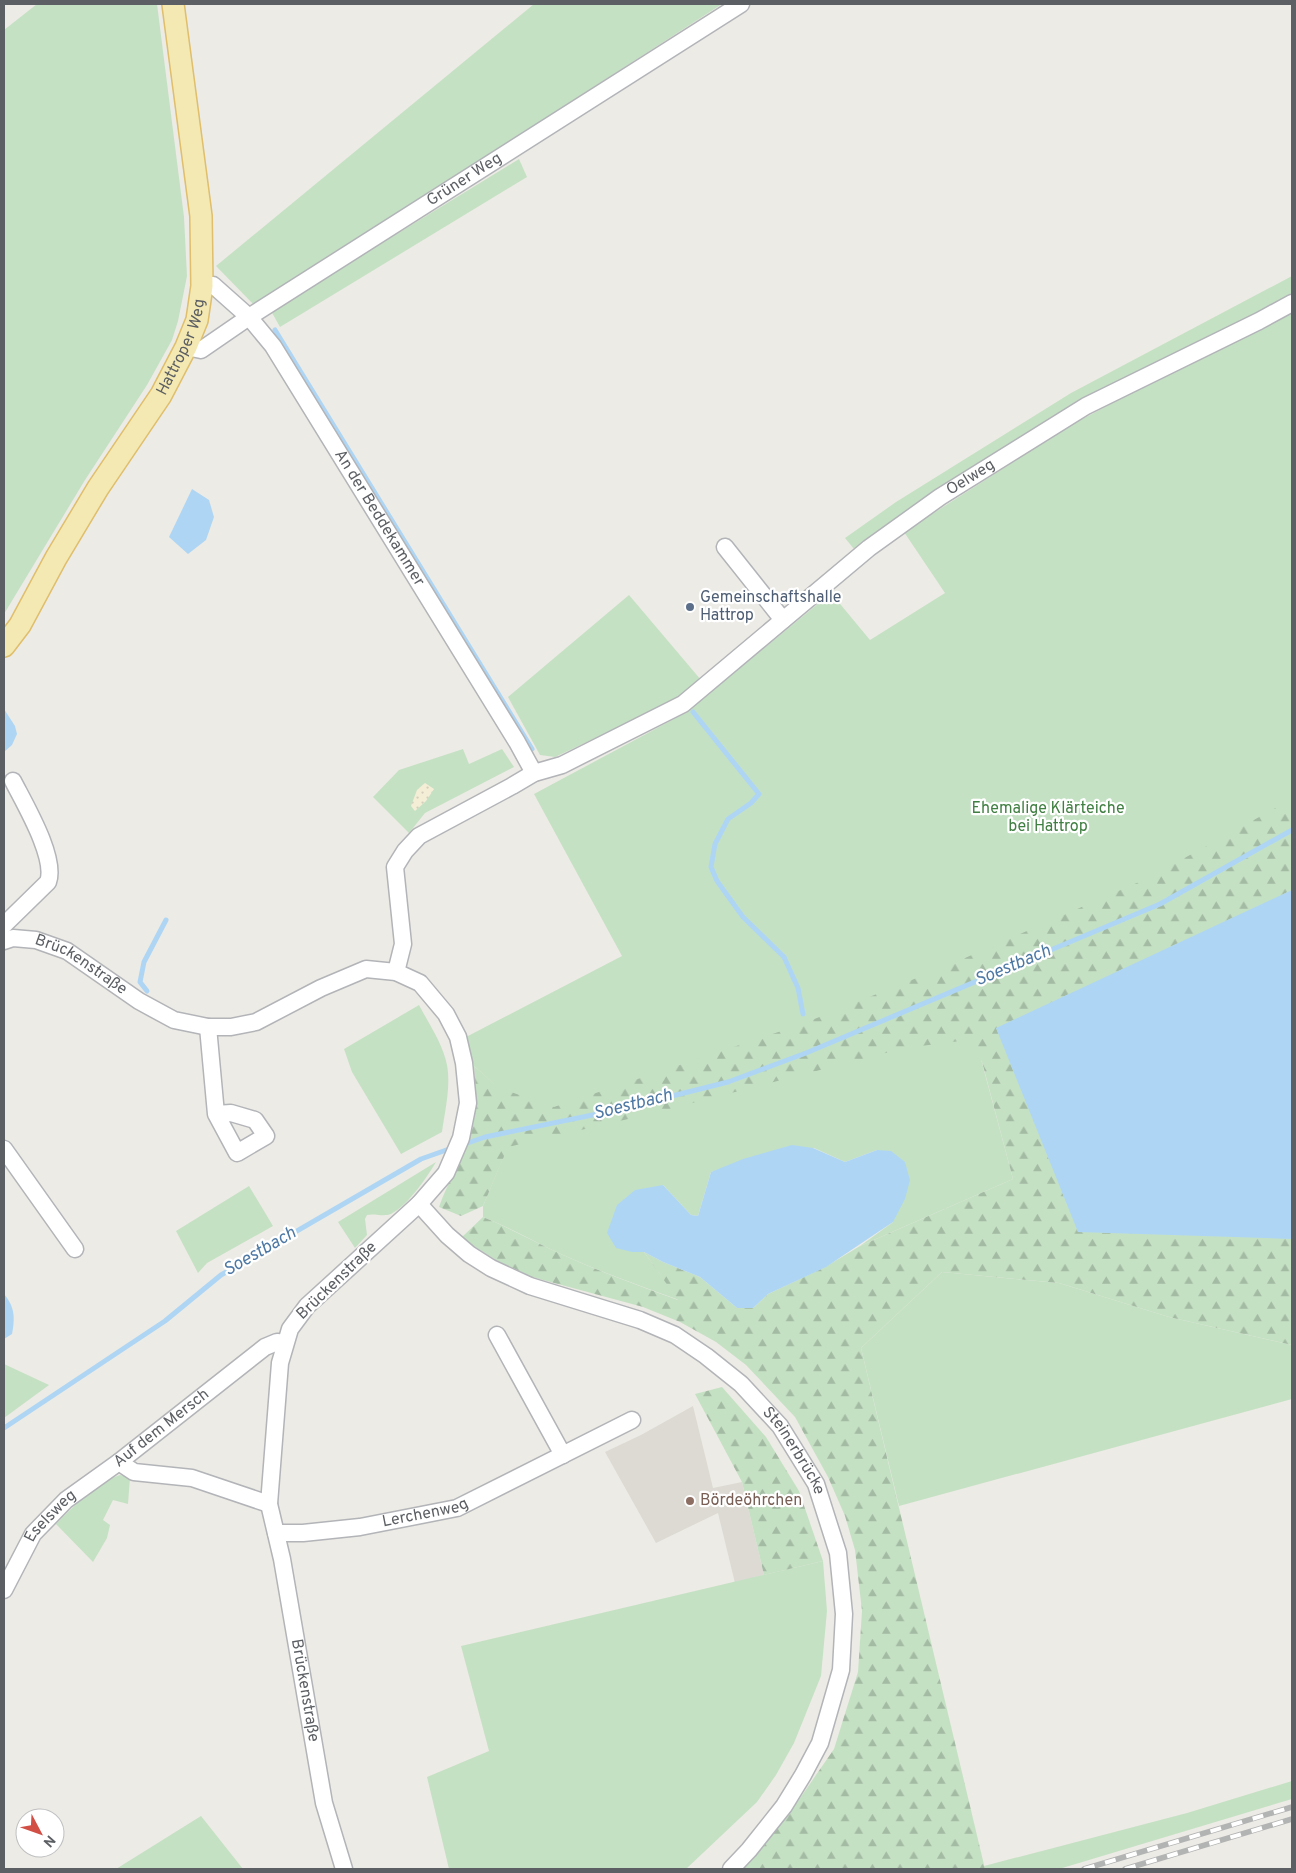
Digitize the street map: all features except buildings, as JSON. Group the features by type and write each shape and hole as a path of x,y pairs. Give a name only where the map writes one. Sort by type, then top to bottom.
{"main road":[{"name":"Hattroper Weg","path":"4,646 20,625 56,558 98,488 161,395 186,347 197,320 202,286 201,216 173,4"}],"street":[{"name":"Grüner Weg","path":"186,347 201,350 249,317 741,4"},
{"name":"An der Beddekammer","path":"202,286 213,285 249,317 274,346 517,742 534,773"},
{"name":"Oelweg","path":"534,773 562,765 683,704 877,542 940,498 1078,411 1292,303"},
{"path":"726,547 783,620"},
{"path":"396,972 402,944 395,866 404,851 419,836 534,773"},
{"path":"4,925 48,882 50,876 50,862 37,829 13,781"},
{"name":"Brückenstraße","path":"4,940 13,938 36,940 67,951 140,1001 174,1020 208,1027 230,1027 256,1022 321,988 366,969 396,972 420,983 446,1014 458,1037 464,1063 468,1103 462,1138 446,1173 419,1204 307,1306 290,1328 284,1343 280,1362 269,1504 276,1533 324,1803 344,1869"},
{"path":"208,1027 216,1114"},
{"path":"4,1149 75,1249"},
{"name":"Steinerbrücke","path":"419,1204 469,1254 491,1268 530,1286 640,1320 675,1335 706,1356 741,1384 780,1426 816,1484 838,1553 844,1614 841,1670 820,1742 803,1775 784,1806 749,1850 731,1869"},
{"path":"497,1335 563,1455"},
{"name":"Auf dem Mersch","path":"269,1504 192,1478 134,1472 119,1462 265,1347 277,1342 284,1343"},
{"name":"Lerchenweg","path":"276,1533 303,1533 360,1527 457,1508 632,1420"},
{"name":"Eselsweg","path":"4,1590 33,1534 66,1500 119,1462"}],"shaded area":[{"name":"Bördeöhrchen","path":"693,1406 713,1488 742,1482 764,1575 735,1583 718,1513 656,1543 605,1452 641,1435"}],"green space":[{"path":"37,4 157,4 184,217 187,276 178,321 172,340 147,385 85,480 4,614 4,30"},
{"path":"534,4 722,4 255,306 216,266"},
{"path":"519,159 527,177 280,327 271,311"},
{"path":"1292,276 1292,293 1083,400 936,490 854,549 845,538 896,502 1071,393"},
{"name":"Ehemalige Klärteiche bei Hattrop","path":"1292,308 1292,1304 1115,1287 1034,1208 981,1059 1013,1179 860,1246 893,1222 877,1150 845,1162 814,1148 711,1172 698,1216 691,1215 663,1185 632,1252 644,1252 679,1300 577,1261 483,1217 483,1206 505,1153 494,1084 474,1066 466,1037 622,956 534,794 687,712 831,593 870,640 945,593 904,532 1071,425"},
{"path":"629,595 701,680 678,699 555,757 540,755 508,697"},
{"path":"463,749 469,764 502,749 514,767 425,813 409,833 373,797 399,770"},
{"path":"1292,799 1292,890 996,1028 1078,1232 1292,1239 1292,1345 1169,1317 1059,1283 942,1272 861,1348 985,1869 740,1869 789,1814 834,1749 858,1672 862,1611 855,1550 845,1516 828,1477 795,1417 746,1365 716,1342 680,1322 643,1307 532,1277 496,1260 461,1238 483,1217 577,1261 678,1300 644,1252 700,1277 737,1308 753,1308 768,1294 825,1267 860,1246 1013,1179 976,1039 905,1048 658,1112 508,1147 483,1206 461,1216 439,1207 466,1148 472,1130 476,1103 474,1066 499,1088 554,1107 802,1024 949,965 1148,878"},
{"path":"419,1005 445,1057 448,1073 447,1098 442,1132 401,1154 352,1072 344,1049"},
{"path":"436,1162 416,1191 397,1210 388,1215 367,1215 365,1219 367,1235 355,1248 338,1222"},
{"path":"249,1186 273,1226 207,1263 198,1273 176,1231"},
{"path":"942,1272 1059,1283 1169,1317 1292,1345 1292,1399 899,1506 861,1348"},
{"path":"4,1364 49,1385 4,1418"},
{"path":"722,1387 766,1437 799,1491 823,1561 764,1575 742,1482 695,1394"},
{"path":"120,1475 130,1477 128,1504 113,1500 103,1520 110,1525 107,1538 93,1562 56,1524 94,1490"},
{"path":"823,1561 827,1611 821,1676 794,1743 776,1775 757,1802 686,1869 449,1869 427,1777 489,1751 461,1646"},
{"path":"1292,1781 1292,1799 1059,1869 985,1869 984,1866 1187,1813"},
{"path":"201,1816 243,1869 116,1869"}],"sand":[{"path":"425,783 434,789 426,801 415,811 411,806 417,790"}],"water":[{"path":"192,489 209,500 214,517 206,540 188,554 169,537"},
{"path":"4,709 15,726 17,734 12,745 4,752"},
{"path":"1292,890 1292,1239 1078,1232 996,1028"},
{"path":"792,1145 813,1148 845,1162 877,1150 891,1151 905,1162 910,1180 905,1199 893,1222 826,1267 768,1294 753,1308 737,1308 700,1277 644,1252 632,1252 616,1248 607,1233 617,1205 635,1190 663,1185 691,1215 698,1216 711,1172 743,1159"},
{"path":"4,1294 12,1308 14,1323 12,1334 4,1339"}],"waterway":[{"path":"275,330 532,749"},
{"path":"693,712 759,794 751,803 728,819 715,844 711,867 717,881 743,917 784,957 798,988 803,1014"},
{"name":"Soestbach","path":"462,1145 485,1137 612,1111 728,1082 806,1053 1160,904 1292,830"},
{"path":"147,991 140,982 144,962 166,920"},
{"name":"Soestbach","path":"4,1428 165,1321 221,1275 421,1159 452,1148"}],"railway":[{"path":"1084,1869 1292,1807"},
{"path":"1125,1869 1292,1819"}],"place":[{"name":"Gemeinschaftshalle Hattrop","path":"690,607"},
{"name":"Bördeöhrchen","path":"690,1501"}]}
